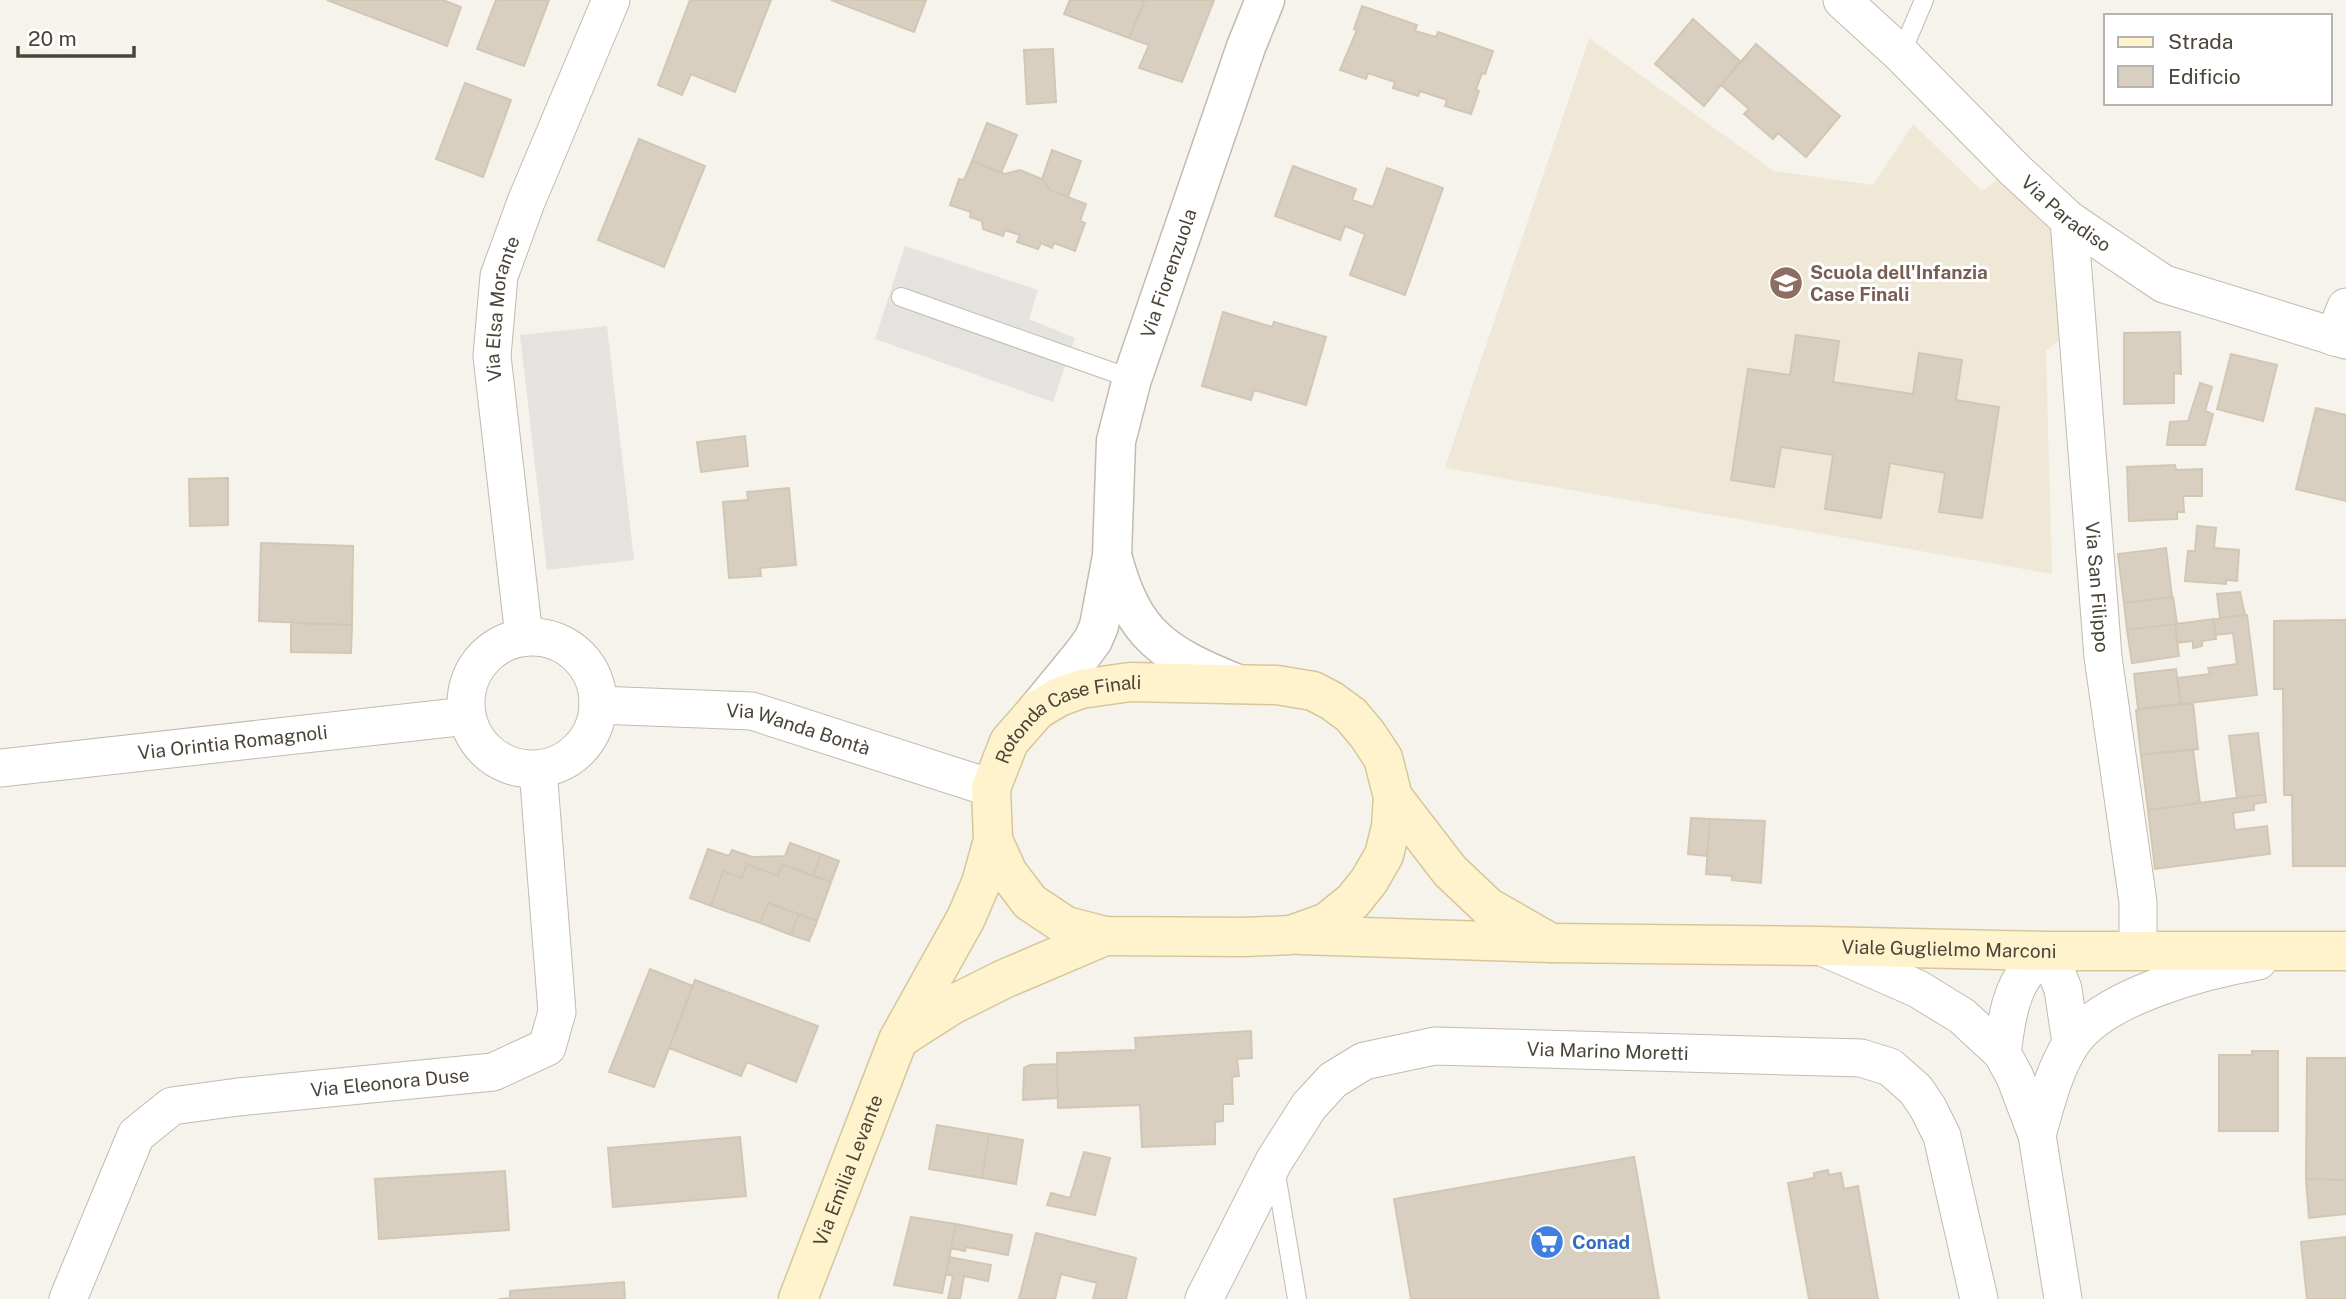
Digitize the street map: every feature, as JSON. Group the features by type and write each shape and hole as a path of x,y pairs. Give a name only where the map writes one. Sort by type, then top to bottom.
{"main road":[{"name":"Rotonda Case Finali","path":"1130,682 1234,683 1277,685 1313,691 1350,715 1367,733 1383,758 1393,797 1391,827 1384,855 1353,901 1327,922 1291,935 1244,937 1105,936 1066,926 1030,902 1008,873 993,840 991,788 1009,742 1037,710 1059,697 1093,687 1130,682"},
{"name":"Viale Guglielmo Marconi","path":"1393,797 1450,871 1488,907 1551,943"},
{"name":"Via Emilia Levante","path":"798,1299 898,1040 966,918 981,883 993,840"},
{"name":"Viale Guglielmo Marconi","path":"1291,935 1551,943 2048,951 2346,951"},
{"path":"898,1040 952,1004 1105,936"}],"street":[{"name":"Via Elsa Morante","path":"524,637 492,356 499,276 526,202 611,0"},
{"name":"Via Fiorenzuola","path":"1037,710 1093,640 1104,604 1112,556 1116,440 1132,379 1246,47 1265,0"},
{"name":"Via Paradiso","path":"1842,0 2069,220 2164,284 2342,328"},
{"name":"Via San Filippo","path":"2069,220 2103,657 2138,902 2138,950"},
{"name":"Via Fiorenzuola","path":"1112,556 1127,600 1142,626 1164,647 1186,662 1234,683"},
{"path":"524,637 547,638 568,647 584,663 595,682 598,705 595,724 586,741 573,755 556,765 538,769 518,768 485,750 474,734 467,716 467,695 473,674 485,656 503,643 524,637"},
{"name":"Via Wanda Bontà","path":"598,705 752,712 991,788"},
{"name":"Via Orintia Romagnoli","path":"0,768 467,716"},
{"name":"Via Eleonora Duse","path":"68,1299 136,1135 172,1106 493,1072 547,1047 557,1012 538,769"},
{"path":"1819,946 1918,989 1962,1016 2002,1053 2015,1077 2037,1135 2063,1299"},
{"path":"2002,1053 2013,999 2027,972 2048,951 2063,989 2071,1043"},
{"path":"2037,1135 2057,1071 2071,1043 2089,1025 2110,1010 2148,991 2213,969 2303,953"},
{"name":"Via Marino Moretti","path":"1209,1295 1274,1161 1309,1106 1334,1080 1364,1061 1435,1046 1861,1058 1890,1067 1916,1090 1942,1136 1979,1299"}],"lane":[{"path":"1900,54 1924,0"},
{"path":"901,297 1132,379"},
{"path":"1274,1161 1297,1299"}],"shaded area":[{"name":"Scuola dell'Infanzia Case Finali","path":"1589,38 1774,171 1873,185 1913,124 1982,191 2008,172 2061,230 2066,335 2046,351 2052,574 1445,468"},
{"path":"905,246 1038,290 1029,319 1075,338 1053,402 875,339"},
{"path":"607,326 634,560 547,570 520,335"}],"building":[{"path":"327,0 443,0 461,7 447,46"},
{"path":"496,0 549,0 524,66 477,49"},
{"path":"690,0 771,0 735,92 691,74 682,95 658,85"},
{"path":"831,0 926,0 914,32"},
{"path":"1070,0 1145,0 1129,38 1064,14"},
{"path":"1145,0 1214,0 1182,82 1139,68 1149,45 1129,38"},
{"path":"1362,6 1417,25 1415,31 1436,37 1438,32 1493,51 1476,90 1479,91 1471,114 1445,106 1447,100 1420,91 1418,96 1393,88 1395,82 1368,73 1366,79 1340,70 1357,30 1354,29"},
{"path":"1693,19 1740,61 1704,106 1655,64"},
{"path":"1756,44 1840,116 1806,157 1778,133 1773,139 1744,114 1749,109 1721,85"},
{"path":"1053,49 1056,102 1027,104 1024,50"},
{"path":"465,83 511,100 483,177 436,159"},
{"path":"987,123 1017,135 1001,173 972,161"},
{"path":"639,139 705,166 664,267 598,240"},
{"path":"1052,150 1081,161 1068,197 1050,190 1042,179"},
{"path":"972,161 1005,174 1020,170 1042,179 1050,190 1086,204 1080,221 1085,223 1075,251 1054,243 1052,248 1041,243 1038,249 1017,242 1020,235 1005,230 1003,236 983,229 982,221 970,217 971,212 950,205 959,179 964,180"},
{"path":"1293,166 1356,189 1352,200 1373,207 1387,168 1443,188 1405,295 1350,275 1365,234 1345,226 1340,240 1275,216"},
{"path":"1223,312 1272,327 1274,322 1326,337 1306,405 1254,390 1251,400 1202,386"},
{"path":"2180,332 2181,374 2174,373 2174,403 2124,404 2124,333"},
{"path":"1796,335 1839,341 1833,382 1913,394 1919,353 1962,360 1956,400 1999,407 1982,518 1939,512 1945,473 1890,463 1881,518 1825,509 1833,455 1781,447 1774,487 1731,480 1748,369 1790,375"},
{"path":"2231,354 2277,365 2263,421 2217,409"},
{"path":"2200,383 2212,387 2205,411 2213,414 2205,445 2167,445 2170,422 2188,421"},
{"path":"2316,408 2346,415 2346,501 2296,489"},
{"path":"745,436 748,466 701,472 697,442"},
{"path":"2175,465 2176,470 2202,469 2202,496 2183,496 2184,512 2177,512 2177,519 2129,521 2127,467"},
{"path":"228,478 228,525 190,526 189,479"},
{"path":"789,488 796,565 760,568 761,576 729,578 723,502 748,500 747,492"},
{"path":"2197,526 2216,528 2214,548 2239,550 2237,581 2226,580 2226,584 2185,581 2188,551 2195,551"},
{"path":"261,543 353,546 352,625 259,621"},
{"path":"2166,548 2172,597 2124,603 2118,554"},
{"path":"2240,592 2245,615 2220,618 2217,594"},
{"path":"2173,597 2177,624 2127,630 2124,603"},
{"path":"2247,615 2257,695 2181,704 2177,678 2210,674 2208,668 2237,664 2233,633 2216,635 2213,619"},
{"path":"2213,619 2216,639 2202,641 2202,646 2193,648 2193,641 2177,643 2175,624"},
{"path":"2346,620 2346,866 2293,866 2292,795 2284,795 2283,689 2274,689 2274,621"},
{"path":"291,623 352,625 351,653 291,652"},
{"path":"2175,624 2179,656 2132,663 2127,630"},
{"path":"2176,669 2181,704 2138,709 2134,674"},
{"path":"2193,703 2198,749 2141,755 2136,710"},
{"path":"2258,733 2265,794 2237,798 2229,736"},
{"path":"2193,749 2200,803 2148,810 2141,755"},
{"path":"2265,794 2266,802 2254,804 2254,810 2233,813 2235,830 2267,826 2270,854 2155,869 2148,810"},
{"path":"1691,818 1710,819 1707,856 1688,854"},
{"path":"1710,819 1765,821 1761,883 1732,880 1732,876 1706,874"},
{"path":"790,843 821,854 813,876 782,864 778,876 747,864 742,878 723,871 711,906 690,898 708,849 729,856 732,850 752,857 785,856"},
{"path":"821,854 839,861 831,882 813,876"},
{"path":"747,864 778,876 782,864 831,882 817,921 768,903 760,923 711,906 723,871 742,878"},
{"path":"768,903 799,914 791,935 760,923"},
{"path":"799,914 817,921 809,941 791,935"},
{"path":"650,969 693,986 654,1087 609,1072"},
{"path":"695,980 818,1026 796,1082 747,1062 741,1076 669,1048"},
{"path":"1251,1031 1252,1058 1237,1059 1239,1076 1232,1077 1233,1104 1223,1104 1223,1121 1215,1122 1215,1144 1142,1147 1140,1105 1058,1108 1057,1053 1136,1050 1135,1038"},
{"path":"2252,1051 2278,1051 2278,1131 2219,1131 2219,1055 2252,1055"},
{"path":"2307,1058 2346,1058 2346,1180 2306,1179"},
{"path":"1057,1064 1058,1098 1023,1100 1024,1068 1030,1065"},
{"path":"937,1125 989,1134 982,1178 929,1169"},
{"path":"989,1134 1023,1140 1016,1184 982,1178"},
{"path":"740,1137 746,1196 613,1207 608,1148"},
{"path":"1084,1152 1110,1158 1095,1215 1047,1205 1051,1193 1070,1198"},
{"path":"1634,1157 1659,1299 1411,1299 1394,1199"},
{"path":"1828,1170 1829,1175 1841,1173 1844,1189 1858,1186 1878,1299 1809,1299 1788,1183 1814,1178 1814,1173"},
{"path":"505,1171 509,1230 379,1239 375,1179"},
{"path":"2306,1179 2346,1180 2346,1214 2309,1218"},
{"path":"911,1217 956,1224 942,1293 894,1285"},
{"path":"956,1224 1012,1235 1008,1255 966,1247 965,1251 951,1248"},
{"path":"1036,1233 1136,1258 1126,1299 1093,1299 1097,1283 1061,1274 1055,1299 1019,1299"},
{"path":"2346,1237 2346,1299 2307,1299 2301,1242"},
{"path":"949,1257 991,1265 988,1281 964,1276 960,1299 948,1299 953,1276 946,1274"},
{"path":"624,1282 625,1299 499,1299 510,1298 510,1291"}],"place":[{"name":"Scuola dell'Infanzia Case Finali","path":"1786,283"},
{"name":"Conad","path":"1547,1242"}]}
